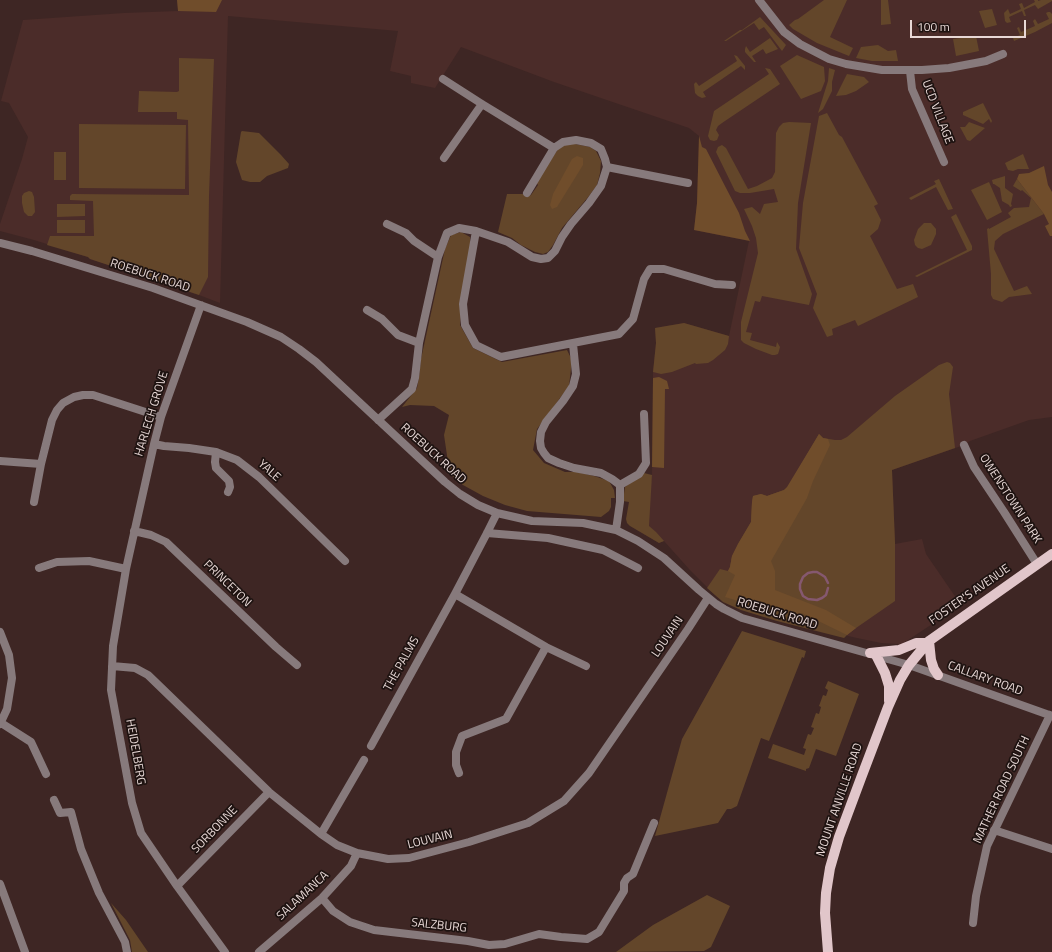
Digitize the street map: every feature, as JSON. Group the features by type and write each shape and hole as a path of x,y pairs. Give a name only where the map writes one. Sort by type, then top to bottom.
{"main road":[{"name":"FOSTER'S AVENUE","path":"909,665 927,642 1052,554"},
{"path":"888,707 888,686 885,673 873,654 899,650 916,643 927,642 930,660 938,675"},
{"name":"MOUNT ANVILLE ROAD","path":"828,952 825,914 826,893 830,868 845,821 888,707 900,680 909,665"}],"street":[{"path":"758,0 784,32 800,44 829,59 846,64 867,68 910,71 936,69 986,61 1003,54"},
{"name":"UCD VILLAGE","path":"910,71 912,89 944,162"},
{"path":"443,79 554,148"},
{"path":"444,158 482,104"},
{"path":"378,420 412,389 438,257 447,233 459,228 476,231 508,242 532,257 541,259 548,258 555,251 571,224 601,186 607,167 600,149 591,143 576,140 563,142 554,148 527,193"},
{"path":"607,167 688,183"},
{"path":"387,224 406,233 414,241 438,257"},
{"path":"476,231 463,304 464,325 476,345 501,358 619,334 633,319 644,279 650,269 664,269 715,284 732,285"},
{"name":"ROEBUCK ROAD","path":"0,242 32,250 153,288 267,330 287,341 316,362 445,482 478,505 497,513 532,521 583,523 616,530 638,541 664,558 708,598 724,609 742,618 780,630 909,665"},
{"name":"HARLECH GROVE","path":"134,531 161,417 201,305"},
{"path":"367,310 382,319 398,335 420,343"},
{"path":"573,344 576,374 573,386 546,422 541,432 541,448 548,458 559,464 601,473 620,485"},
{"path":"34,502 41,464 52,420 57,410 63,403 74,397 93,395 161,417"},
{"path":"620,485 639,474 646,463 644,414"},
{"name":"YALE","path":"154,444 216,452 237,460 260,477 345,562"},
{"name":"OWENSTOWN PARK","path":"964,446 974,467 1037,564"},
{"path":"216,452 216,468 229,481 230,487 228,492"},
{"path":"0,461 41,464"},
{"path":"616,530 620,502 620,485"},
{"name":"THE PALMS","path":"371,746 455,594 497,513"},
{"name":"HEIDELBERG","path":"134,531 113,646 111,690 132,803 141,833 225,952"},
{"name":"PRINCETON","path":"134,531 151,535 166,542 276,647 297,665"},
{"path":"487,533 548,538 603,550 638,568"},
{"path":"39,568 57,562 89,560 126,569"},
{"path":"455,594 546,647 586,666"},
{"name":"LOUVAIN","path":"112,666 135,668 148,675 270,792 321,834 337,845 357,853 388,859 410,858 469,842 528,823 564,801 589,773 708,598"},
{"path":"0,632 9,655 12,678 7,709 0,724 31,742 46,774"},
{"path":"459,773 456,765 456,752 462,736 506,719 546,647"},
{"name":"CALLARY ROAD","path":"909,665 1051,715"},
{"name":"MATHER ROAD SOUTH","path":"972,923 976,896 987,846 1051,715"},
{"path":"321,834 364,760"},
{"name":"SORBONNE","path":"177,886 270,792"},
{"path":"54,800 60,813 71,812 81,849 99,893 125,942 127,952"},
{"name":"SALZBURG","path":"322,898 333,911 350,922 374,930 468,941 489,945 505,944 538,934 587,939 599,932 624,891 624,883 627,878 633,874 654,823"},
{"path":"994,830 1052,849"},
{"name":"SALAMANCA","path":"259,952 322,898 351,866 357,853"},
{"path":"0,884 25,952"}],"shaded area":[{"path":"177,0 1052,0 1052,417 1029,420 892,470 895,544 922,539 926,554 961,605 899,646 898,644 881,643 848,636 802,613 717,597 664,541 659,543 644,534 652,475 653,372 656,343 655,328 684,323 729,336 749,241 694,230 697,203 699,136 689,128 554,82 461,47 435,88 411,83 411,76 390,71 398,31 228,16 220,303 90,259 88,257 0,231 0,224 28,137 9,103 1,101 23,20 178,11"},
{"path":"177,0 222,0 216,12 178,11"},
{"path":"824,0 847,0 830,37 853,48 849,56 817,43 793,29 789,25"},
{"path":"881,0 888,0 891,24 881,25"},
{"path":"1034,0 1052,1 1038,9 1035,5 1024,10 1026,16 1024,16 1022,11 1009,17 1011,22 1007,23 1005,21 1004,13 1008,9 1010,14 1021,9 1019,4 1022,3 1024,8 1035,2"},
{"path":"992,9 997,25 985,28 979,11"},
{"path":"1048,12 1052,14 1052,23 1014,41 1013,38 1020,35 1017,28 1019,27 1021,32 1035,26 1033,21 1035,19 1038,24 1049,19 1046,13"},
{"path":"760,17 786,45 782,51 764,27 759,30 754,23 724,41 742,30"},
{"path":"976,36 979,51 956,56 953,39"},
{"path":"770,38 778,49 766,54 763,49 752,56 756,62 754,62 745,52 746,46 750,52"},
{"path":"878,45 888,51 896,50 898,61 872,61 856,58 861,47"},
{"path":"734,55 737,56 745,66 745,70 741,66 703,92 706,97 702,98 698,96 695,93 694,84 696,82 699,86 737,61"},
{"path":"797,55 824,67 825,81 821,91 801,99 780,66"},
{"path":"179,58 214,59 209,196 208,277 199,295 90,259 88,257 47,245 50,236 94,236 93,201 70,200 70,196 72,194 189,195 188,120 177,119 177,112 138,112 139,91 179,91"},
{"path":"765,68 770,69 780,84 718,126 716,130 719,135 717,140 710,140 708,136 714,111 769,74"},
{"path":"829,68 835,70 832,82 832,91 823,109 818,113 828,81"},
{"path":"847,74 864,77 869,82 856,91 846,95 836,96"},
{"path":"983,103 992,121 991,123 989,119 983,124 963,115 963,112"},
{"path":"827,113 839,135 842,137 878,204 874,206 881,220 878,229 870,236 897,289 913,284 918,297 858,326 855,320 832,329 833,335 827,337 813,308 817,294 799,248 803,203 819,116"},
{"path":"969,122 985,128 970,141 967,140 960,127 965,127"},
{"path":"783,123 811,123 798,203 796,249 812,294 809,305 762,296 760,302 755,301 746,332 752,333 750,340 776,347 777,342 780,347 778,354 772,355 756,349 741,340 741,322 758,253 756,238 744,209 752,207 760,214 764,204 778,202 774,189 750,193 740,193 735,191 716,152 718,147 722,145 726,148 748,189 757,186 772,178 775,172 776,133"},
{"path":"79,124 186,125 185,189 79,188"},
{"path":"242,131 259,133 289,164 288,168 267,176 260,182 242,180 236,162"},
{"path":"699,136 702,147 706,149 739,213 750,241 694,230 697,203"},
{"path":"570,143 590,147 596,151 601,161 597,185 562,228 548,252 543,254 535,252 521,245 512,238 498,232 507,194 531,195 538,185 536,182 558,149"},
{"path":"54,152 66,152 66,180 54,180"},
{"path":"1023,154 1029,169 1018,169 1013,171 1008,170 1005,163"},
{"path":"577,156 583,158 583,165 557,207 552,209 550,205 553,194 572,159"},
{"path":"1044,166 1048,185 1052,192 1052,236 1050,236 1045,226 1049,224 1044,214 1017,179 1019,174 1029,173"},
{"path":"1005,176 1005,188 1013,194 1012,206 1010,207 1002,201 1000,188 993,184 992,180"},
{"path":"939,179 953,209 948,210 936,187 911,200 909,198 936,184 934,181"},
{"path":"1017,179 1044,214 1003,234 995,241 994,249 1014,291 1027,286 1032,294 1009,297 1002,302 993,299 991,295 991,274 987,229 1011,217 1008,213 1014,208 1029,207 1031,198 1022,190 1021,191 1013,186"},
{"path":"989,182 1002,212 987,220 971,190"},
{"path":"29,191 32,192 34,197 35,212 32,216 28,216 24,212 22,203 22,196 24,193"},
{"path":"57,204 85,204 85,216 57,217"},
{"path":"956,214 972,246 972,250 917,277 915,276 967,250 951,217"},
{"path":"57,220 85,220 85,233 57,233"},
{"path":"924,223 931,223 936,229 936,234 931,245 922,249 915,245 914,240 918,229"},
{"path":"461,232 470,237 470,248 460,325 473,348 502,362 567,350 572,360 569,386 537,429 533,450 544,463 565,472 577,472 609,481 614,490 615,498 611,498 611,507 609,511 601,517 527,511 505,505 483,496 463,485 446,471 448,462 444,435 449,415 434,406 410,405 402,407 417,388 421,359 445,249 451,235"},
{"path":"684,323 729,336 728,344 725,350 708,363 695,363 672,372 661,374 653,372 656,343 655,328"},
{"path":"947,362 953,367 949,394 955,448 892,470 895,542 895,601 844,638 741,610 723,602 707,588 720,569 728,571 730,567 732,556 751,522 753,496 761,494 767,496 788,487 819,434 823,438 835,440 841,440 847,437 895,396 939,365"},
{"path":"659,377 667,381 669,389 665,389 664,468 652,467 653,378"},
{"path":"819,434 823,438 828,439 830,445 813,481 807,498 771,561 775,571 775,590 826,610 856,628 847,635 802,613 794,615 725,597 735,575 728,571 732,556 751,522 753,496 761,494 767,496 784,490"},
{"path":"644,473 652,475 649,526 664,541 659,543 630,526 626,519 629,502 623,501 625,487"},
{"path":"742,631 806,651 804,658 802,657 769,741 761,738 737,806 727,809 718,823 655,836 682,739"},
{"path":"828,681 859,694 836,756 816,749 809,768 806,769 806,771 768,758 773,744 804,755 806,749 803,748 808,734 811,735 814,728 811,727 816,713 819,714 821,707 819,706 823,695 826,696 828,690 825,688"},
{"path":"707,895 730,906 711,947 704,951 616,952 653,925"},
{"path":"111,903 126,920 148,952 132,952 130,940"}],"waterway":[{"path":"828,583 825,577 817,572 808,573 803,577 800,584 800,589 803,596 808,599 817,600 826,595 828,588"}]}
